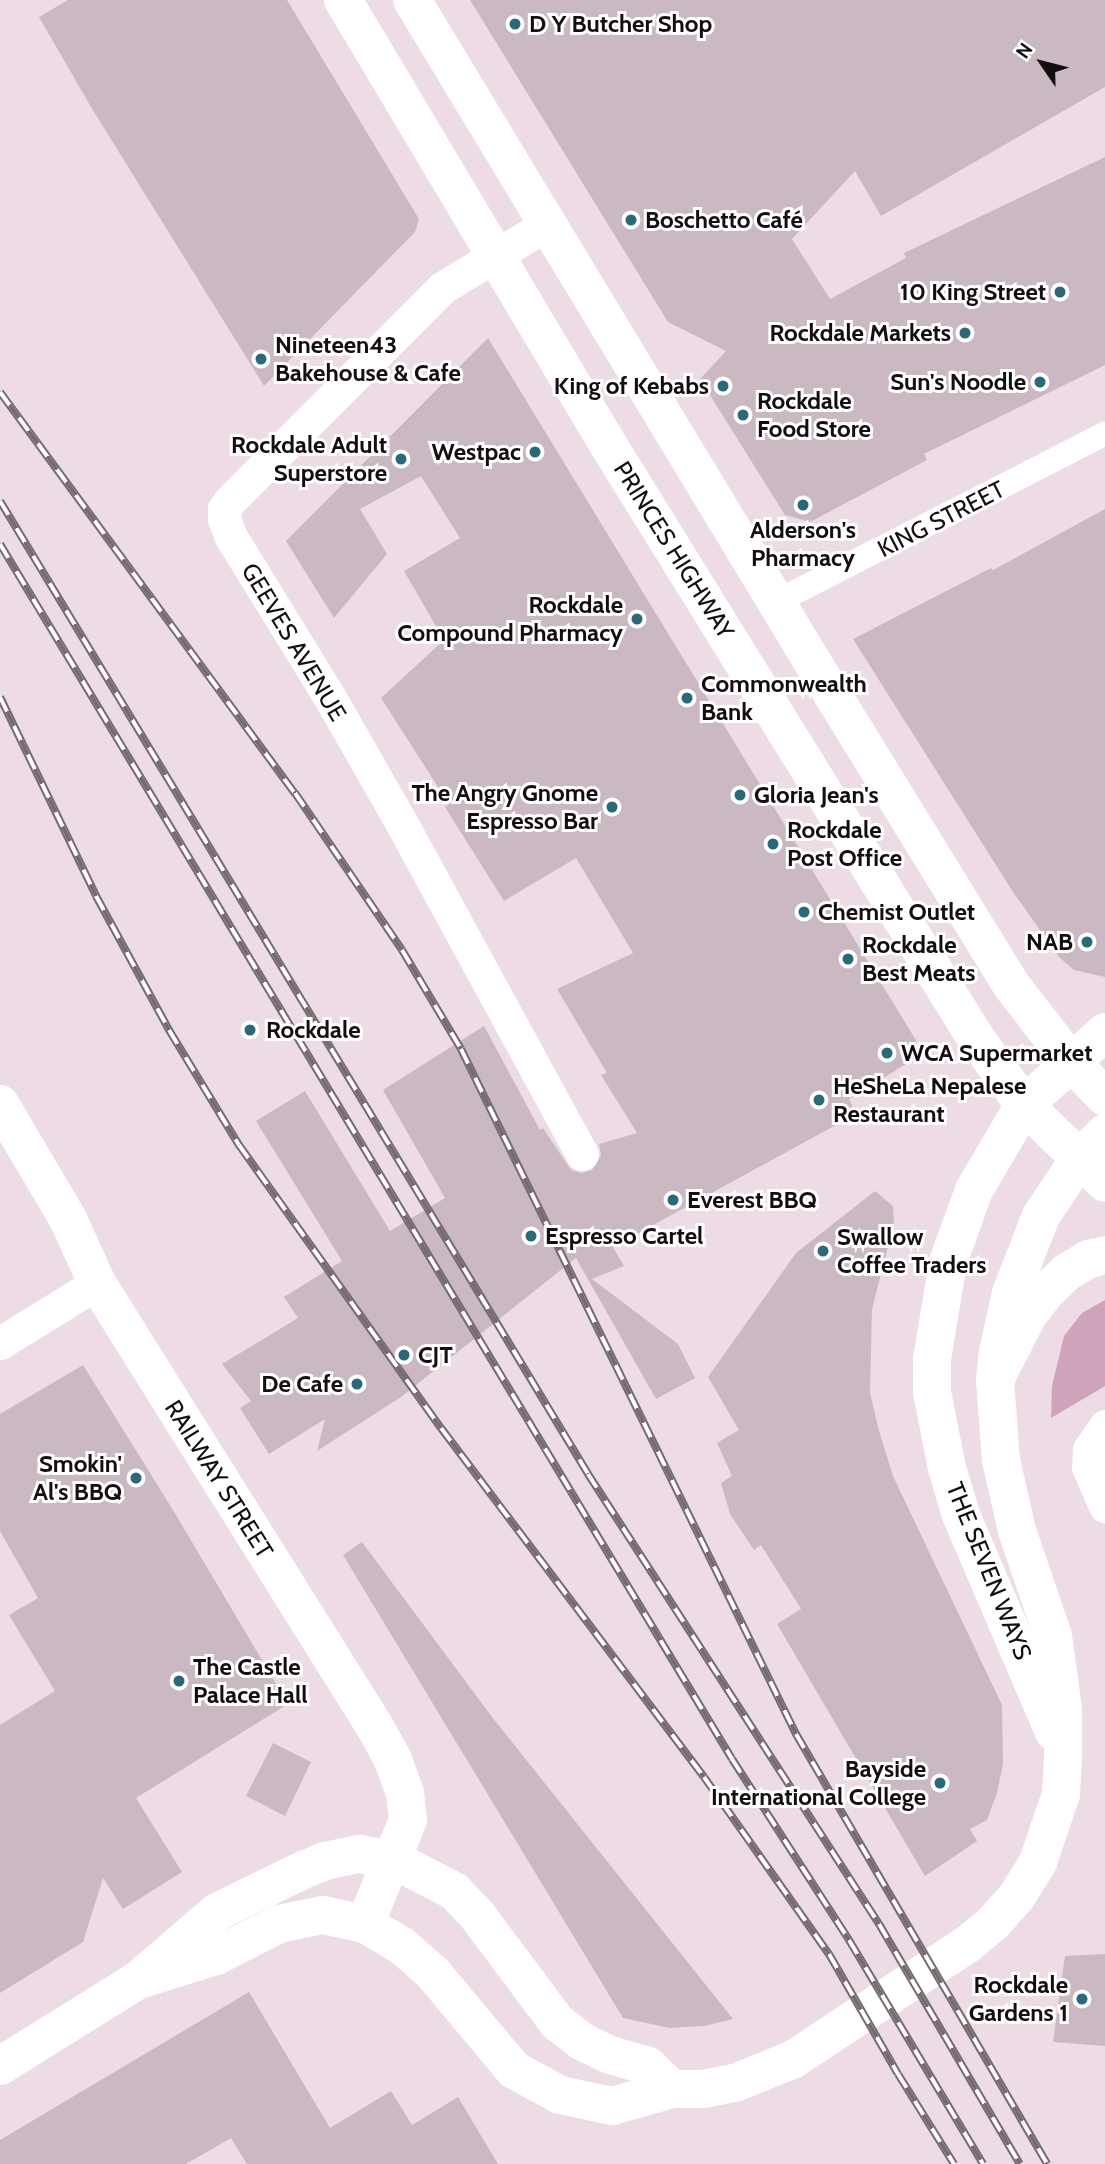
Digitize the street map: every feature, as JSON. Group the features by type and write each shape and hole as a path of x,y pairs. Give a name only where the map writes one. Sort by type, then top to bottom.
{"main road":[{"name":"PRINCES HIGHWAY","path":"343,0 609,446 968,1026 1024,1105 1096,1158"},
{"path":"412,0 776,602 1024,1004 1070,1062 1105,1097"},
{"name":"THE SEVEN WAYS","path":"1063,1757 1032,1676 961,1515 947,1468 932,1392 934,1335 948,1262 974,1190 1024,1105 1105,1032"},
{"name":"RAILWAY STREET","path":"0,1104 68,1219 97,1283 393,1760 405,1793 408,1820 365,1924"},
{"name":"THE SEVEN WAYS","path":"138,1980 216,1956 279,1924 323,1915 365,1924 401,1945 432,1972 514,2070 560,2095 612,2106 672,2089 703,2089 735,2083 794,2059 968,1944 993,1923 1017,1896 1038,1862 1061,1794 1063,1757 1060,1671 1053,1636 1017,1531 999,1450 995,1380 1003,1319 1020,1264 1041,1216 1096,1158"},
{"path":"995,1380 1028,1315 1045,1293 1067,1272 1089,1259 1105,1255"},
{"path":"0,2066 138,1980 217,1912 267,1885 326,1861 359,1854 392,1859 454,1891 477,1914 540,2001 565,2028 581,2041 610,2055 648,2066 672,2089"}],"street":[{"name":"GEEVES AVENUE","path":"549,223 442,288 229,502 224,509 224,519 231,537 396,814 582,1154"},
{"name":"KING STREET","path":"776,602 1105,434"},
{"path":"0,1343 97,1283"},
{"path":"1105,1426 1089,1450 1088,1468 1105,1506"}],"shaded area":[{"path":"1105,1300 1105,1386 1051,1418 1052,1386 1064,1336 1082,1313"}],"building":[{"path":"68,0 287,0 419,219 415,232 264,386 91,107 39,17"},
{"path":"470,0 1105,0 1105,87 881,216 855,171 792,239 830,299 906,258 904,253 1105,157 1105,365 924,454 927,460 810,522 785,515 700,379 726,351 668,322"},
{"path":"488,338 917,1042 914,1059 849,1099 856,1114 613,1247 624,1266 592,1279 678,1344 695,1378 656,1399 576,1258 401,1397 317,1451 325,1419 269,1454 240,1408 251,1401 222,1364 298,1318 284,1297 342,1261 256,1121 305,1091 390,1231 445,1198 383,1090 484,1026 540,1130 543,1128 571,1170 582,1173 592,1170 601,1155 599,1144 637,1133 601,1075 607,1073 557,989 633,953 576,858 504,901 445,807 449,804 381,698 444,640 404,571 460,538 421,476 360,509 387,554 334,618 286,541"},
{"path":"1105,509 1105,977 1074,970 1060,958 1013,892 853,639 991,568 993,570"},
{"path":"875,1191 893,1206 894,1223 872,1309 870,1393 879,1431 893,1476 1002,1705 1003,1764 997,1793 987,1820 970,1829 977,1841 925,1876 777,1624 801,1609 761,1545 754,1550 730,1514 721,1483 732,1476 717,1443 739,1430 708,1377 796,1253"},
{"path":"83,1365 288,1704 136,1798 182,1872 123,1909 103,1878 83,1942 0,1993 0,1725 55,1691 9,1615 38,1598 0,1531 0,1414"},
{"path":"362,1542 492,1717 733,2019 704,2026 670,2028 623,2018 343,1555"},
{"path":"273,1743 311,1762 285,1816 246,1796"},
{"name":"Rockdale Gardens 1","path":"1105,1954 1105,2046 1053,2042 1065,1956"},
{"path":"249,1992 330,2128 391,2091 412,2125 458,2097 498,2164 247,2164 231,2138 186,2164 0,2164 0,2140"}],"railway":[{"path":"0,392 295,793 402,950 461,1049 796,1734 1047,2164"},
{"path":"0,501 588,1474 879,1924 1020,2164"},
{"path":"0,544 732,1759 849,1940 983,2164"},
{"path":"0,697 96,896 169,1030 239,1145 441,1428 704,1777 829,1954 954,2164"}],"place":[{"name":"D Y Butcher Shop","path":"515,24"},
{"name":"Boschetto Café","path":"631,220"},
{"name":"10 King Street","path":"1060,292"},
{"name":"Rockdale Markets","path":"965,333"},
{"name":"Nineteen43 Bakehouse & Cafe","path":"261,359"},
{"name":"Sun's Noodle","path":"1040,382"},
{"name":"King of Kebabs","path":"723,386"},
{"name":"Rockdale Food Store","path":"743,415"},
{"name":"Westpac","path":"535,452"},
{"name":"Rockdale Adult Superstore","path":"401,459"},
{"name":"Alderson's Pharmacy","path":"803,505"},
{"name":"Rockdale Compound Pharmacy","path":"637,619"},
{"name":"Commonwealth Bank","path":"687,698"},
{"name":"Gloria Jean's","path":"740,795"},
{"name":"The Angry Gnome Espresso Bar","path":"612,807"},
{"name":"Rockdale Post Office","path":"773,844"},
{"name":"Chemist Outlet","path":"804,912"},
{"name":"NAB","path":"1087,942"},
{"name":"Rockdale Best Meats","path":"848,959"},
{"name":"Rockdale","path":"250,1030"},
{"name":"WCA Supermarket","path":"887,1053"},
{"name":"HeSheLa Nepalese Restaurant","path":"819,1100"},
{"name":"Everest BBQ","path":"673,1200"},
{"name":"Espresso Cartel","path":"531,1236"},
{"name":"Swallow Coffee Traders","path":"823,1251"},
{"name":"CJT","path":"404,1355"},
{"name":"De Cafe","path":"357,1384"},
{"name":"Smokin' Al's BBQ","path":"136,1478"},
{"name":"The Castle Palace Hall","path":"179,1681"},
{"name":"Bayside International College","path":"940,1783"},
{"name":"Rockdale Gardens 1","path":"1082,1999"}]}
